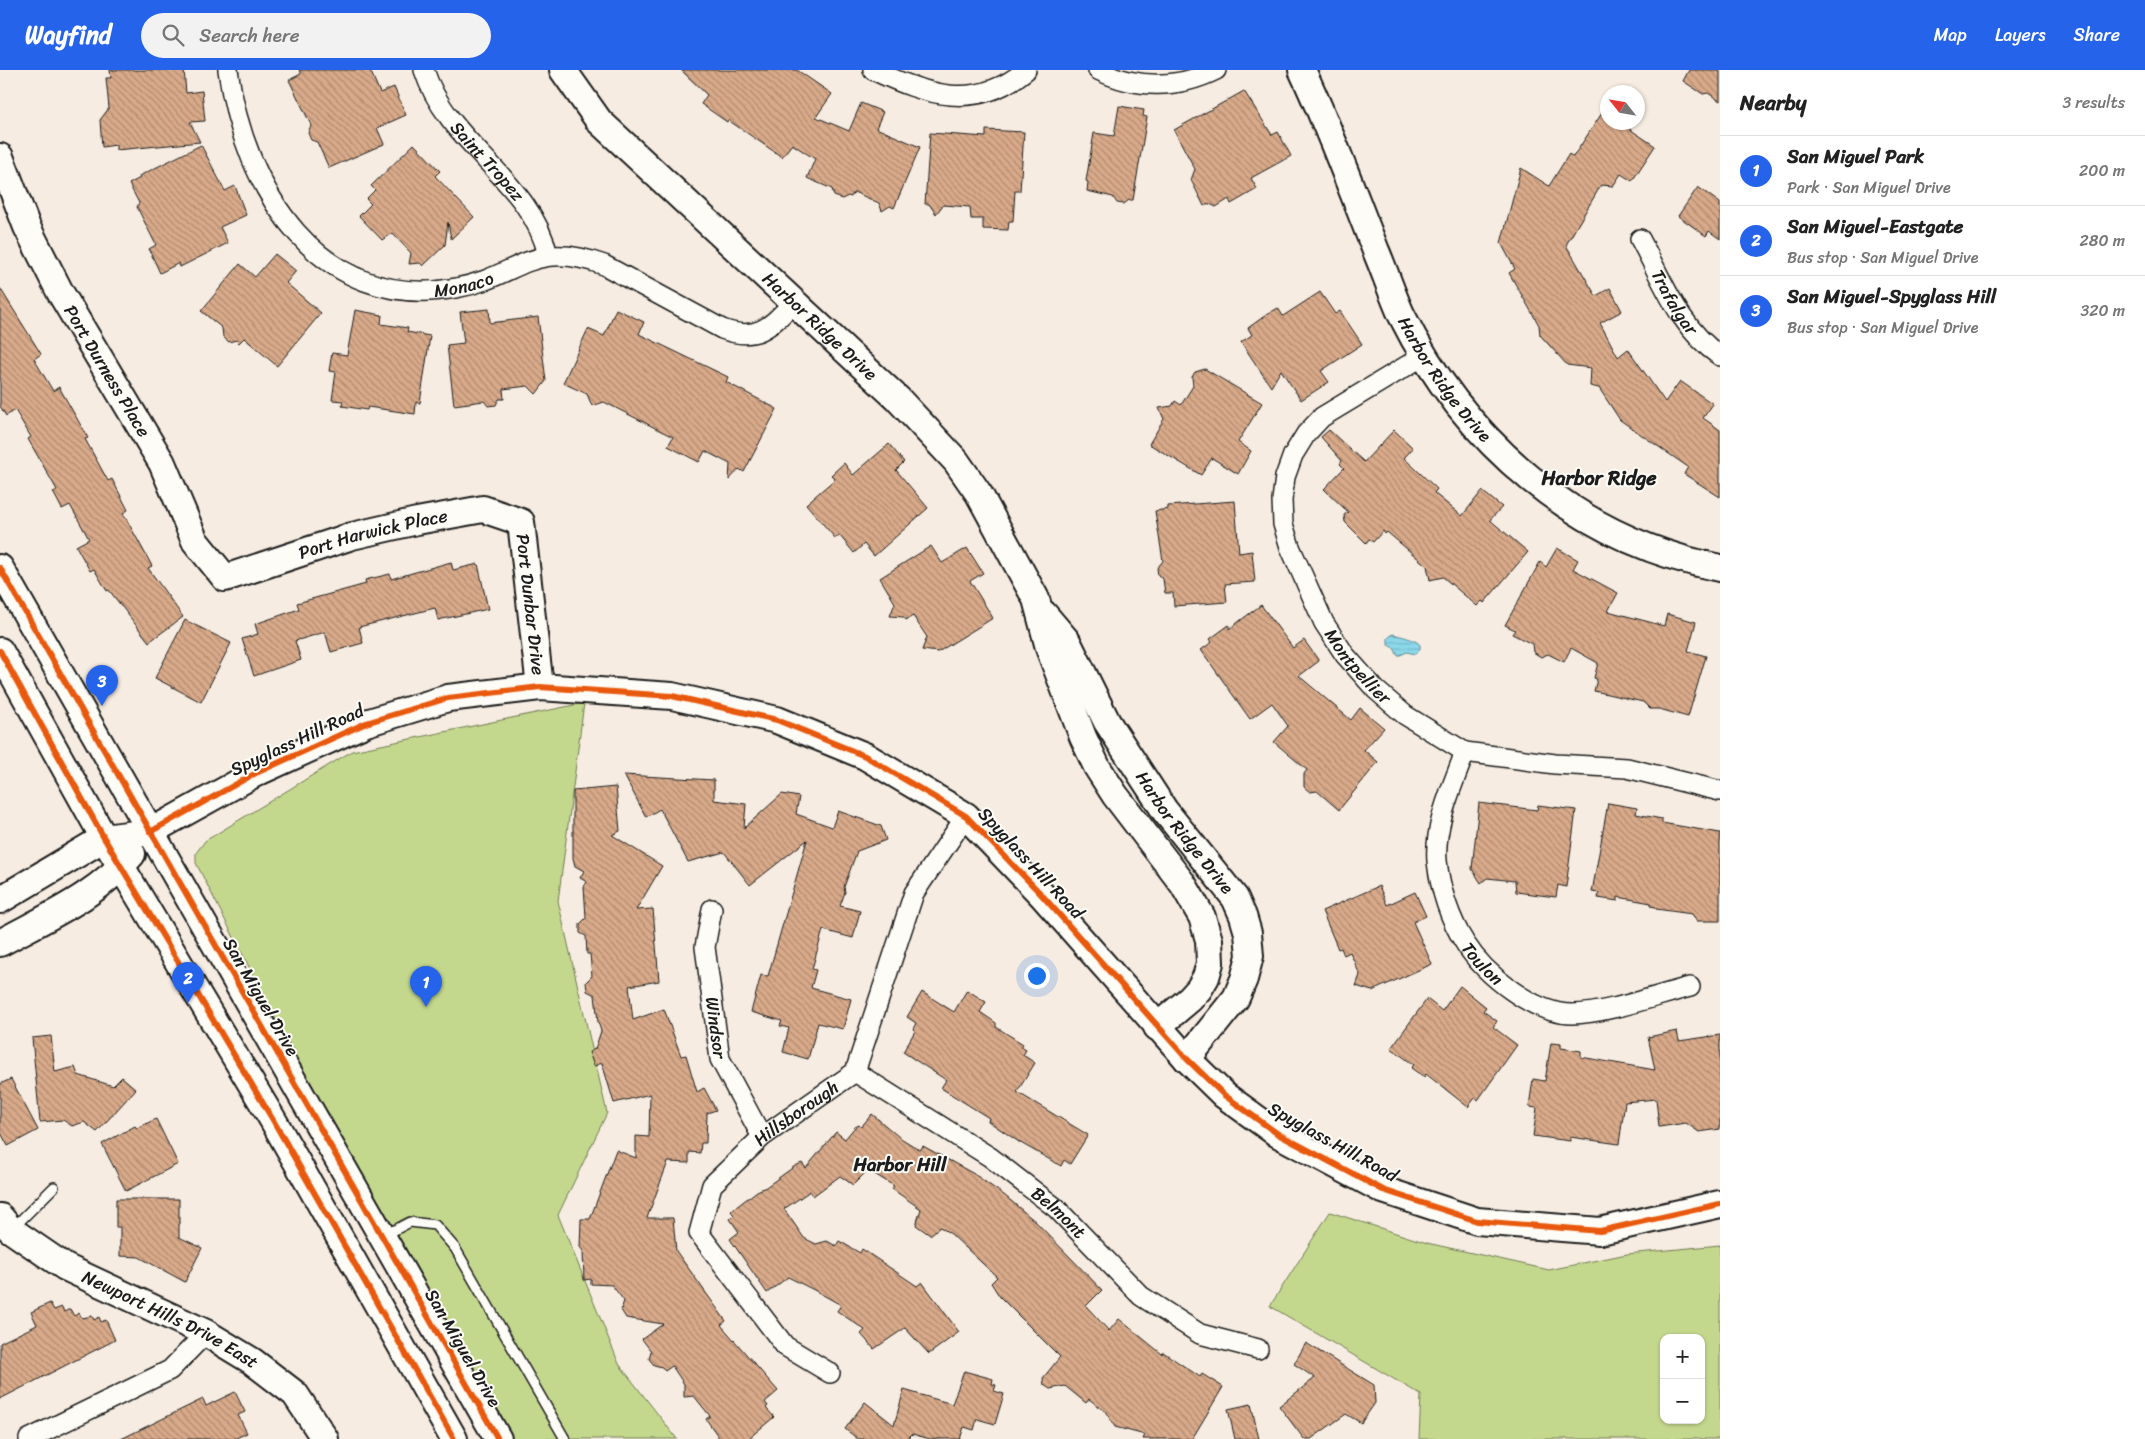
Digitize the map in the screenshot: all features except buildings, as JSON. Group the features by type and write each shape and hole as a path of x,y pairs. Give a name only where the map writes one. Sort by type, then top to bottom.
{"street":[{"name":"Monaco","path":"228,70 240,124 252,160 269,195 289,226 308,246 329,263 352,276 378,286 404,291 431,292 458,288 484,280 528,260 548,256 585,258 604,265 722,329 735,334 747,335 772,325 794,302"},
{"name":"Saint Tropez","path":"424,70 439,104 456,128 533,215 544,237 548,256"},
{"name":"Harbor Ridge Drive","path":"563,70 589,108 621,143 898,399 956,461 979,494 1041,611 1067,641 1108,722 1165,811 1235,898 1248,933 1250,956 1244,979 1236,998 1187,1059"},
{"path":"873,70 930,94 953,96 976,95 998,88 1026,70"},
{"path":"1098,70 1111,77 1137,84 1164,85 1184,82 1216,70"},
{"name":"Harbor Ridge Drive","path":"1302,70 1400,312 1423,356 1464,414 1496,449 1532,480 1571,508 1612,531 1657,550 1720,568"},
{"name":"Port Durness Place","path":"0,158 27,227 60,292 162,463 195,541 226,578"},
{"name":"Trafalgar","path":"1640,239 1681,317 1703,345 1720,356"},
{"name":"Montpellier","path":"1423,356 1322,417 1306,434 1293,455 1285,477 1282,500 1283,524 1290,547 1324,623 1345,655 1376,690 1405,715 1465,752 1555,764 1627,768 1720,791"},
{"name":"Port Harwick Place","path":"226,578 298,552 417,521 483,508 521,522"},
{"name":"Port Dunbar Drive","path":"521,522 540,687"},
{"name":"San Miguel Drive","path":"0,568 498,1439"},
{"name":"Harbor Ridge Drive","path":"1041,611 1052,656 1083,737 1097,767 1115,795 1183,884 1203,920 1208,940 1210,963 1206,977 1194,994 1157,1027"},
{"path":"0,651 104,838 273,1120 454,1439"},
{"name":"Spyglass Hill Road","path":"150,832 256,773 366,723 448,698 540,687 672,696 777,720 864,756 966,816 1041,894 1157,1027 1224,1095 1278,1134 1383,1190 1477,1221 1600,1230 1720,1204"},
{"name":"Toulon","path":"1465,752 1447,801 1440,832 1437,860 1442,891 1452,915 1465,943 1484,967 1524,999 1549,1010 1572,1014 1594,1012 1690,987"},
{"name":"Hillsborough","path":"830,1373 785,1346 699,1233 712,1185 762,1138 855,1072 914,893 966,816"},
{"path":"0,900 104,838 150,832"},
{"path":"0,943 92,890 121,867 150,832"},
{"path":"1203,920 1239,906"},
{"name":"Windsor","path":"712,909 705,948 720,1059 762,1138"},
{"name":"Belmont","path":"855,1072 990,1157 1056,1208 1141,1296 1200,1334 1258,1349"},
{"name":"Newport Hills Drive East","path":"6,1223 65,1267 206,1333 252,1361 295,1394 325,1439"},
{"path":"29,1439 170,1370 206,1333"}],"lane":[{"path":"6,1223 54,1187"},
{"path":"382,1237 410,1222 435,1225 456,1248 566,1439"}],"green space":[{"path":"584,703 558,901 607,1113 558,1215 619,1364 677,1439 505,1439 371,1206 196,863 196,853 205,841 352,751"},
{"path":"1330,1212 1427,1243 1549,1270 1627,1254 1720,1245 1720,1439 1419,1439 1421,1395 1270,1306"}],"water":[{"path":"1393,634 1415,641 1420,645 1420,650 1415,654 1407,652 1398,656 1394,648 1388,645 1388,638"}],"cycle path":[{"path":"0,568 498,1439"},
{"path":"0,651 104,838 273,1120 454,1439"},
{"path":"150,832 256,773 366,723 448,698 540,687 672,696 777,720 865,756 966,816 1041,894 1187,1059 1224,1095 1278,1134 1383,1190 1477,1221 1600,1231 1720,1204"}],"place":[{"name":"San Miguel-Spyglass Hill","path":"102,706"},
{"name":"San Miguel-Eastgate","path":"188,1003"},
{"name":"San Miguel Park","path":"426,1007"}],"district":[{"name":"Harbor Ridge","path":"1599,478"},
{"name":"Harbor Hill","path":"900,1164"}]}
